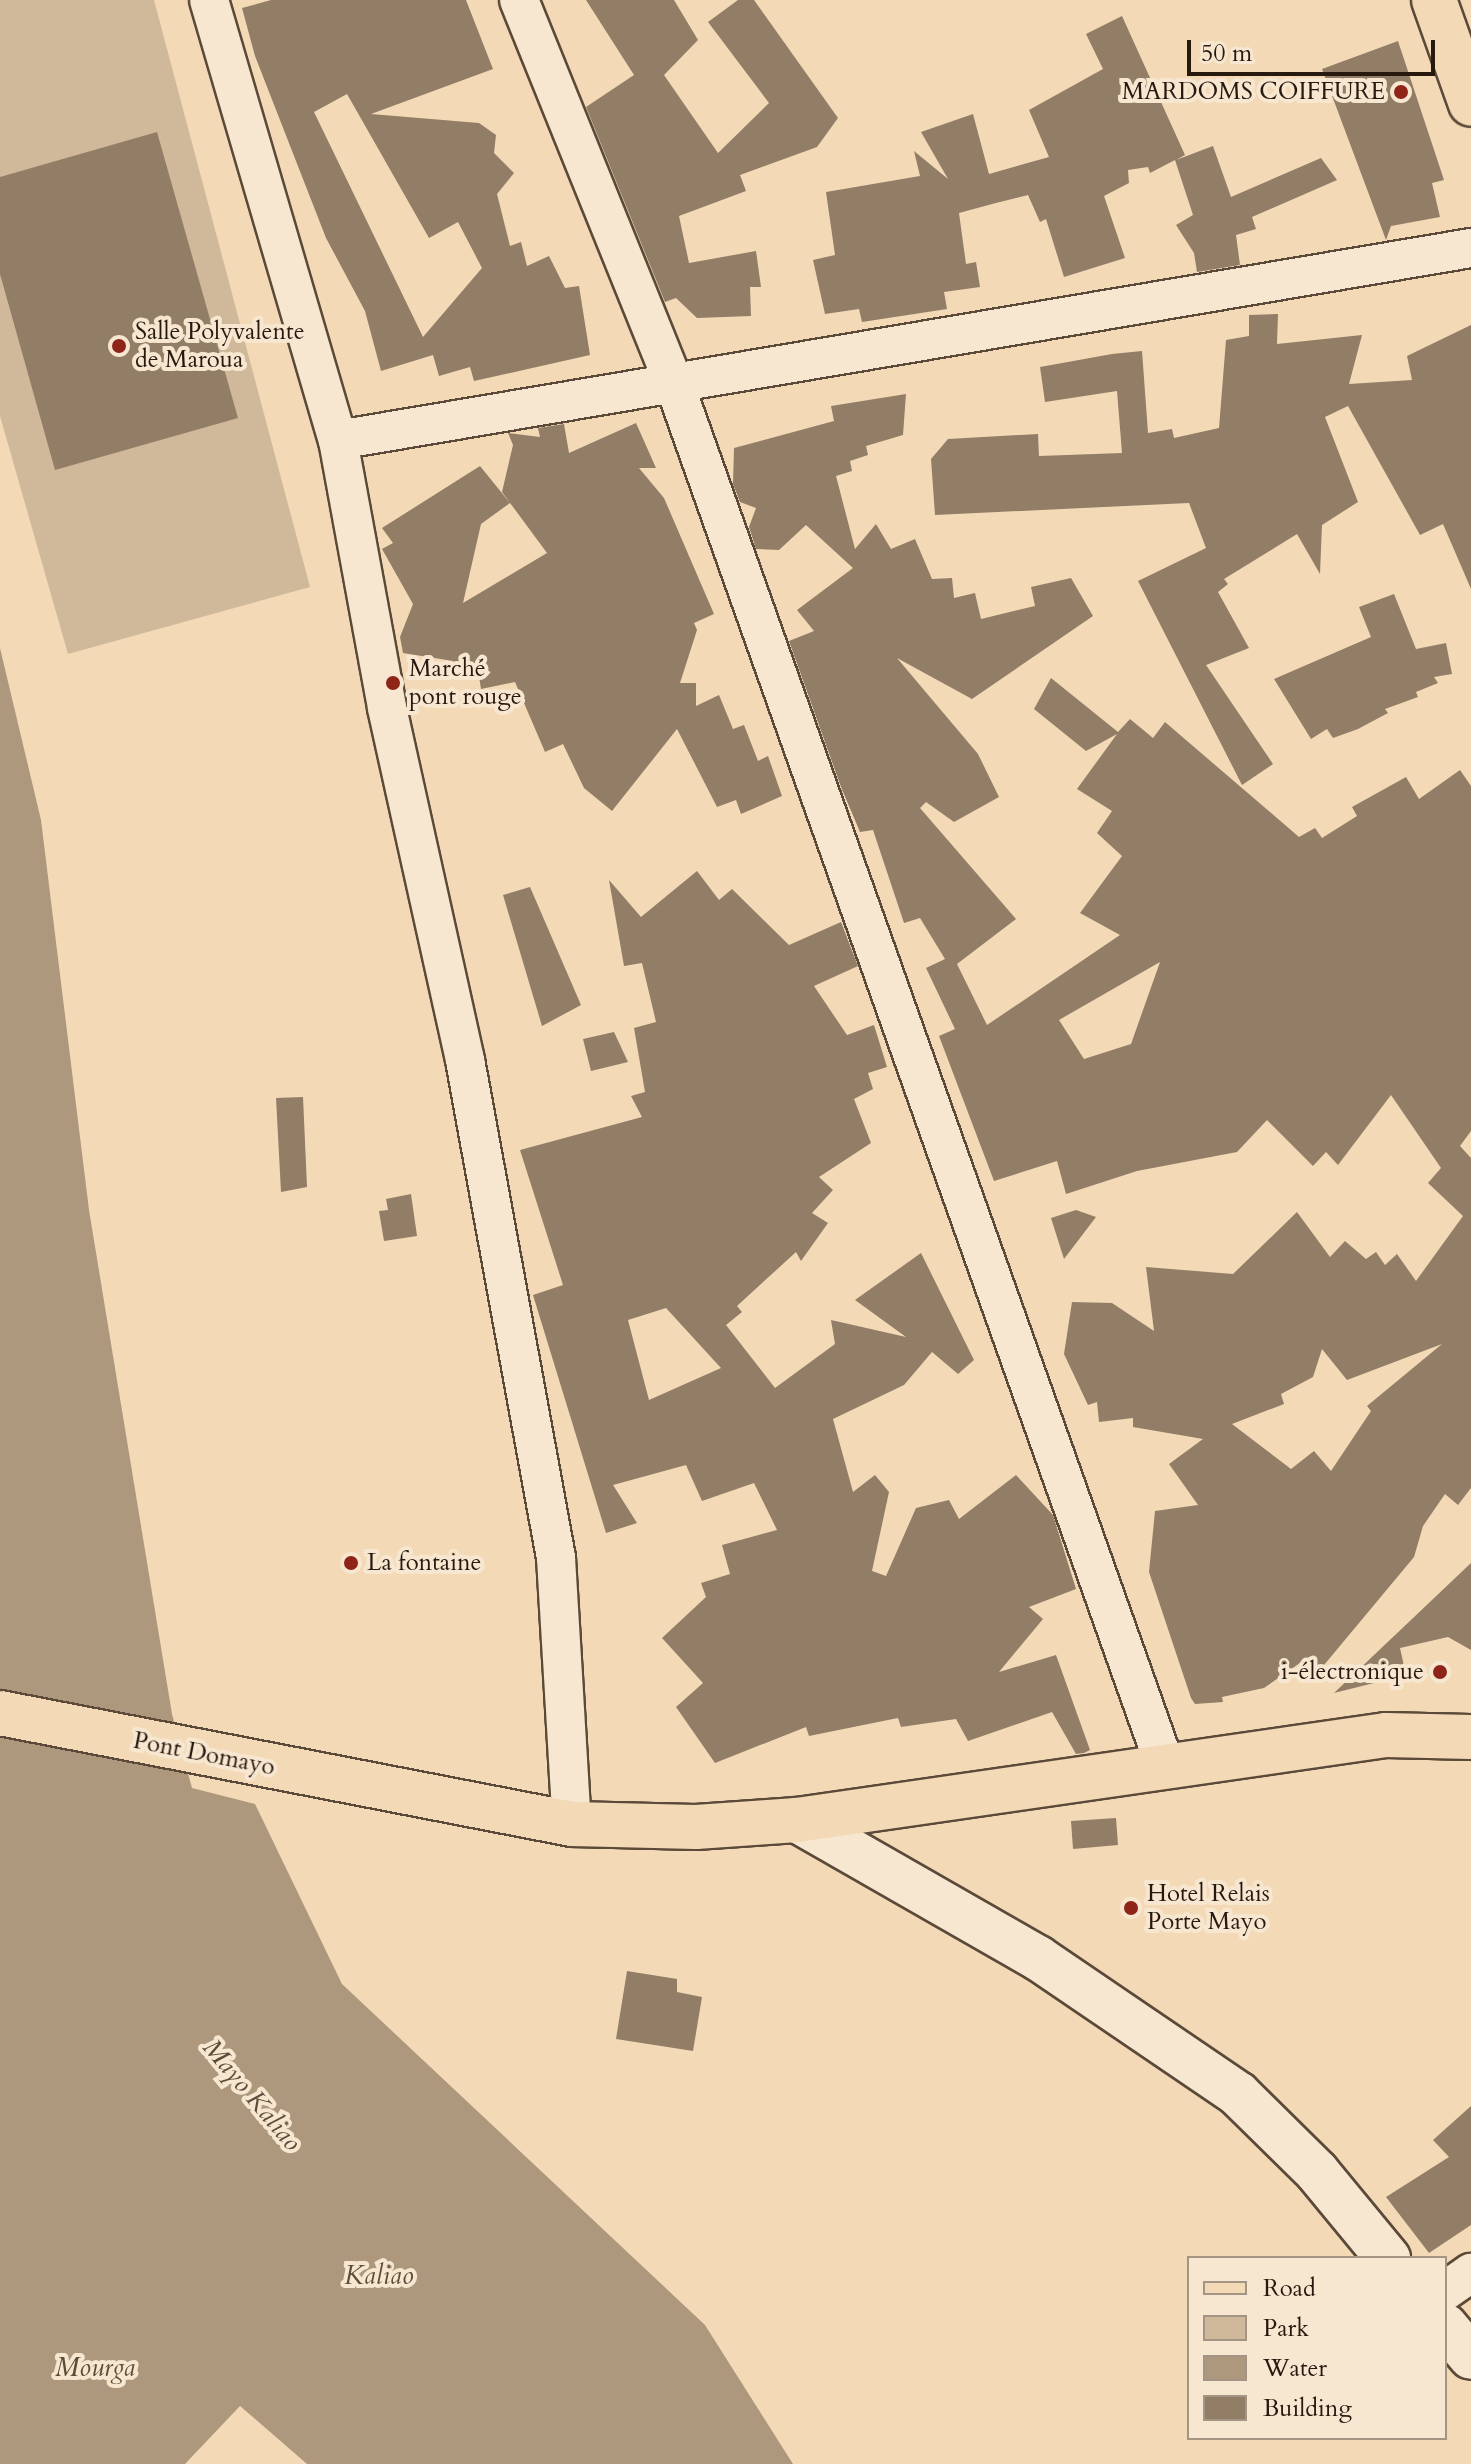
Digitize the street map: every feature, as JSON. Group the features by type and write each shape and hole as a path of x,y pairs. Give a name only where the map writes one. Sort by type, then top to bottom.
{"main road":[{"path":"1434,0 1471,104"},
{"name":"Pont Domayo","path":"0,1713 407,1795 572,1824 696,1827 797,1820 1386,1735 1471,1737"}],"street":[{"path":"209,0 338,440 387,708 465,1060 556,1558 572,1824"},
{"path":"519,0 674,383 1165,1766"},
{"path":"338,440 1471,248"},
{"path":"797,1820 1038,1958 1238,2094 1317,2172 1386,2256"},
{"path":"1447,2290 1471,2273"},
{"path":"1447,2328 1471,2357"}],"green space":[{"path":"0,0 154,0 310,587 68,654 0,416"}],"water":[{"name":"Kaliao","path":"0,648 41,820 89,1210 172,1714 192,1788 255,1804 342,1984 705,2325 793,2464 307,2464 240,2406 185,2464 0,2464"}],"building":[{"path":"271,0 466,0 493,69 371,114 479,123 496,135 494,153 514,173 497,194 510,246 521,242 527,266 549,256 565,288 579,286 590,355 474,381 470,367 439,376 433,355 381,371 365,311 326,238 255,56 242,8","holes":["347,94 429,238 458,222 482,268 423,337 314,112"]},
{"path":"586,0 674,0 698,40 664,75 718,153 769,103 708,22 738,0 754,0 838,118 817,147 740,175 746,191 679,216 689,263 756,251 761,287 750,287 751,316 697,318 676,298 665,302 586,107 634,75"},
{"path":"1122,16 1185,155 1176,160 1213,146 1231,197 1321,158 1337,180 1252,217 1256,229 1236,235 1240,265 1197,272 1194,253 1176,225 1193,215 1175,160 1150,173 1148,167 1128,170 1129,183 1104,196 1125,258 1064,277 1046,219 1040,222 1028,195 996,203 959,213 966,264 976,262 980,287 944,292 947,309 862,322 859,309 825,314 813,260 835,255 826,192 920,176 914,151 948,179 921,132 973,114 989,174 1049,157 1029,110 1103,69 1086,34"},
{"path":"1398,41 1444,180 1432,183 1440,217 1391,226 1386,240 1322,69"},
{"name":"Salle Polyvalente de Maroua","path":"157,132 238,418 55,470 0,274 0,177"},
{"path":"1278,314 1277,344 1362,335 1349,384 1412,380 1407,356 1471,325 1471,589 1443,524 1420,535 1348,406 1325,417 1358,502 1322,525 1320,574 1297,534 1224,579 1228,584 1218,592 1249,648 1206,665 1273,764 1242,785 1138,581 1206,548 1189,503 935,515 931,459 948,439 1038,434 1039,456 1122,453 1117,391 1045,402 1040,367 1112,354 1142,351 1148,433 1172,429 1174,438 1219,428 1226,340 1249,336 1249,315"},
{"path":"906,394 903,435 866,446 868,455 850,461 852,471 836,476 855,549 876,524 891,549 915,539 932,579 952,578 954,598 975,593 981,619 1035,606 1031,587 1071,578 1093,616 972,699 897,658 978,754 999,797 954,822 926,802 920,808 1016,919 957,964 987,1025 1120,935 1080,913 1122,856 1097,833 1112,811 1077,789 1117,734 1086,751 1034,709 1051,678 1118,732 1130,719 1153,738 1165,722 1299,837 1315,828 1322,838 1357,816 1352,807 1406,777 1419,799 1460,770 1471,786 1471,1131 1460,1146 1471,1158 1471,1488 1458,1505 1445,1494 1423,1526 1414,1557 1319,1671 1307,1658 1264,1688 1222,1697 1223,1702 1195,1704 1149,1572 1155,1511 1198,1505 1169,1464 1203,1439 1133,1427 1133,1418 1099,1422 1097,1402 1088,1405 1064,1354 1072,1302 1112,1303 1154,1331 1146,1267 1233,1274 1297,1212 1330,1257 1345,1241 1366,1259 1376,1252 1385,1265 1397,1254 1416,1281 1463,1216 1428,1183 1441,1168 1391,1095 1338,1165 1326,1152 1313,1166 1267,1120 1237,1152 1137,1171 1066,1194 1057,1161 994,1181 939,1036 955,1029 926,968 945,959 920,918 904,923 873,830 860,832 841,787 789,641 814,631 797,610 853,568 806,525 779,550 756,549 749,527 756,508 740,502 733,484 734,448 834,421 831,406","holes":["1160,962 1131,1044 1084,1059 1059,1020","1442,1344 1367,1406 1371,1411 1331,1471 1314,1451 1291,1469 1232,1424 1284,1404 1281,1394 1313,1377 1322,1349 1347,1380"]},
{"path":"636,423 656,468 639,468 664,498 714,614 694,623 697,630 680,683 696,683 696,706 719,695 733,729 744,725 758,761 768,756 782,796 741,814 736,800 717,807 677,729 612,811 584,788 563,744 545,752 515,682 481,689 477,664 455,671 453,661 403,653 400,637 413,604 382,549 393,543 382,528 480,466 510,503 481,524 463,603 547,553 502,492 513,445 508,433 540,437 538,428 564,424 569,453"},
{"path":"1394,594 1416,649 1446,643 1452,674 1434,677 1438,683 1416,692 1418,697 1385,709 1388,713 1358,729 1333,738 1327,729 1311,739 1274,679 1371,637 1359,607"},
{"path":"697,871 719,900 732,889 789,945 841,922 858,966 814,986 847,1035 874,1025 887,1067 868,1073 873,1089 854,1099 871,1143 819,1177 833,1190 812,1213 828,1223 801,1261 796,1252 737,1306 742,1312 726,1325 775,1388 835,1344 831,1320 906,1337 855,1300 921,1253 974,1360 958,1374 932,1352 904,1385 833,1419 853,1492 875,1475 889,1492 872,1571 886,1576 916,1508 949,1500 959,1519 1016,1475 1053,1515 1076,1589 1029,1607 1043,1619 999,1672 1056,1655 1090,1750 1076,1754 1052,1712 968,1741 956,1719 901,1727 898,1718 809,1736 806,1727 715,1763 676,1707 703,1683 662,1638 706,1597 701,1583 730,1574 722,1545 777,1530 754,1483 702,1501 686,1465 613,1485 637,1523 606,1533 533,1295 563,1285 520,1150 642,1117 631,1096 645,1092 634,1028 656,1022 642,963 624,966 609,880 641,917","holes":["666,1308 721,1368 649,1400 628,1320"]},
{"path":"530,887 581,1005 542,1026 503,895"},
{"path":"614,1032 628,1062 591,1071 583,1039"},
{"path":"303,1097 307,1187 281,1192 276,1098"},
{"path":"411,1194 417,1236 384,1241 379,1211 388,1210 386,1199"},
{"path":"1076,1210 1096,1217 1064,1259 1051,1218"},
{"path":"1471,1563 1471,1650 1448,1637 1400,1648 1406,1675 1334,1693"},
{"path":"1116,1818 1118,1845 1073,1849 1071,1821"},
{"path":"627,1971 677,1979 677,1992 702,1997 693,2051 616,2039"},
{"path":"1471,2106 1471,2225 1429,2253 1386,2197 1449,2157 1433,2140"}],"place":[{"name":"MARDOMS COIFFURE","path":"1401,92"},
{"name":"Salle Polyvalente de Maroua","path":"119,346"},
{"name":"Marché pont rouge","path":"393,683"},
{"name":"La fontaine","path":"351,1563"},
{"name":"i-électronique","path":"1440,1672"},
{"name":"Hotel Relais Porte Mayo","path":"1131,1908"}],"water label":[{"name":"Mayo Kaliao","path":"252,2095"},
{"name":"Mourga","path":"95,2368"}]}
